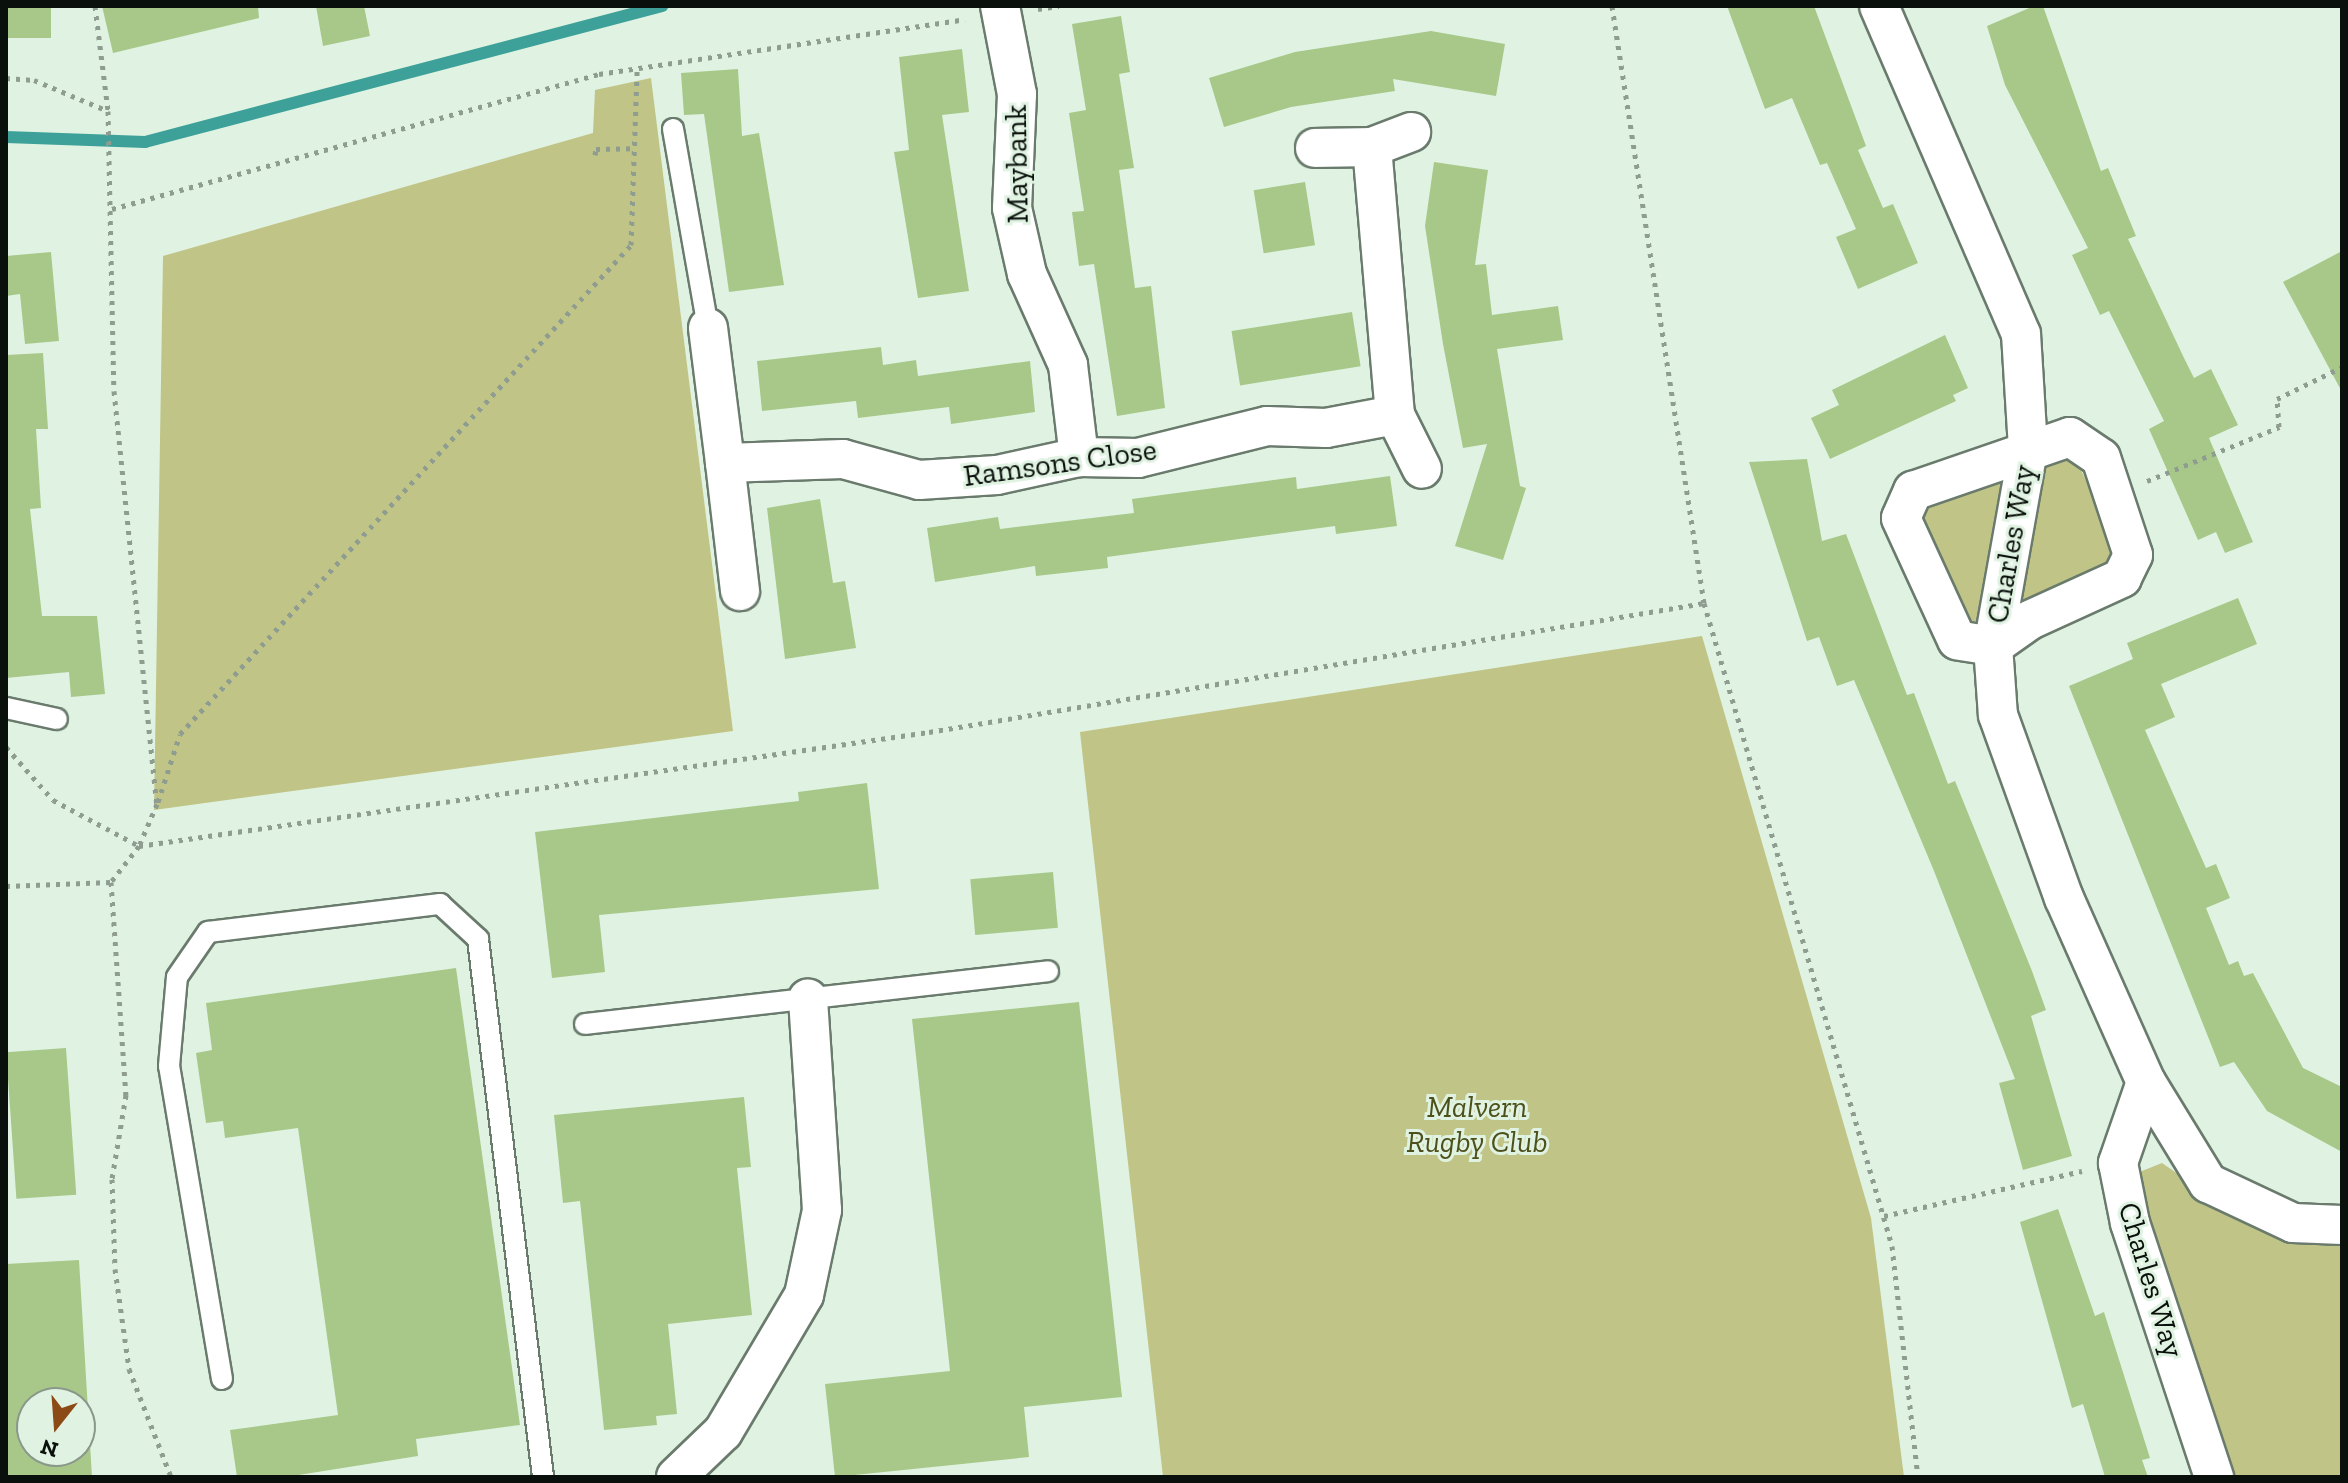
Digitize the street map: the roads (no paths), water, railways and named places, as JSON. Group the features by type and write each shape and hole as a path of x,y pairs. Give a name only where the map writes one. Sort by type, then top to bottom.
{"street":[{"name":"Charles Way","path":"1879,6 2021,334 2028,450 1993,646 1998,715 2064,898 2146,1082 2208,1183 2293,1223 2342,1225"},
{"name":"Maybank","path":"1001,10 1017,94 1012,208 1027,274 1068,365 1079,457"},
{"path":"1315,148 1372,147 1411,132"},
{"path":"1372,147 1395,415 1422,469"},
{"path":"708,328 740,591"},
{"name":"Ramsons Close","path":"725,463 843,459 919,480 997,475 1079,457 1138,458 1241,430 1326,428 1395,415"},
{"path":"2070,437 2101,458 2133,555 2122,578 2030,620 1993,646 1957,640 1901,518 1913,491 2028,450 2070,437"},
{"path":"676,1477 723,1432 804,1295 822,1210 808,998"},
{"name":"Charles Way","path":"2146,1082 2118,1163 2130,1223 2214,1477"}],"lane":[{"path":"673,129 708,328"},
{"path":"6,708 57,719"},
{"path":"222,1379 169,1066 177,977 208,932 440,904 478,939 543,1477"},
{"path":"585,1024 1048,971"}],"waterway":[{"path":"6,137 145,142 662,6"}],"park label":[{"name":"Malvern Rugby Club","path":"1477,1124"}]}
